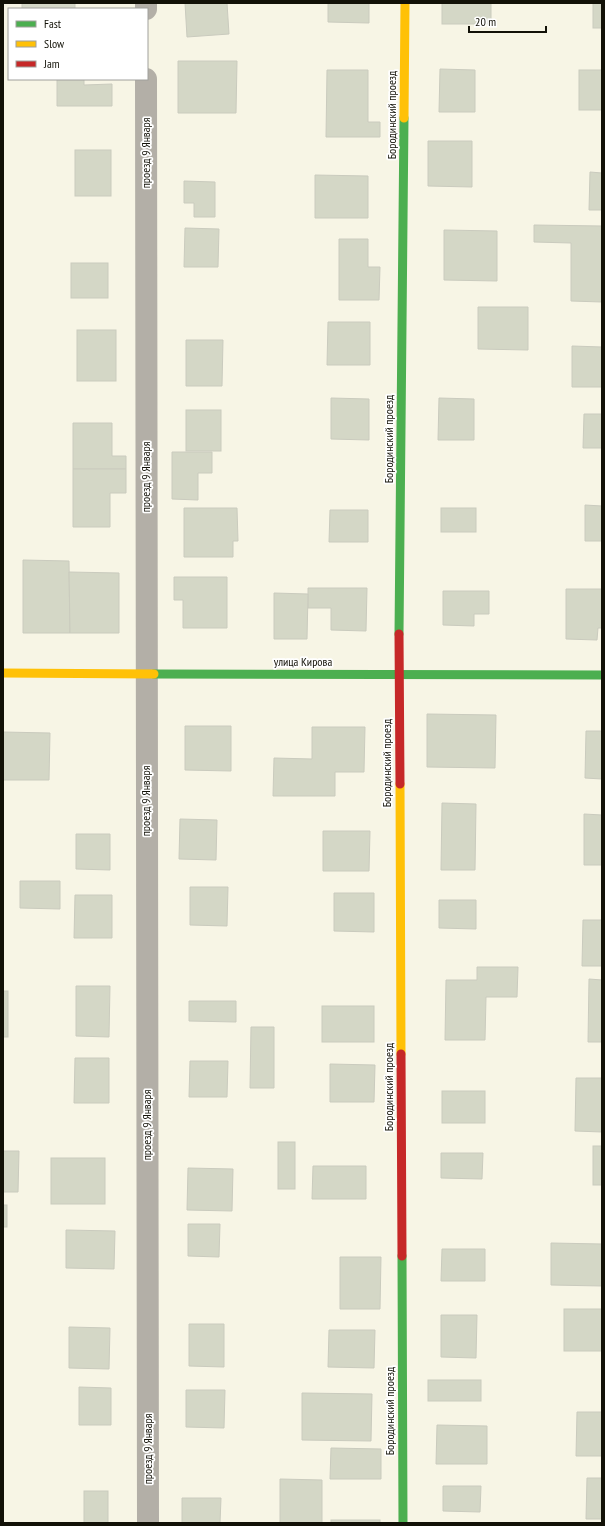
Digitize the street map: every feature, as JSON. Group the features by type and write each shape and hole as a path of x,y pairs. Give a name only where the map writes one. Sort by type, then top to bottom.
{"street":[{"name":"Бородинский проезд","path":"403,1523 399,674 405,3"},
{"name":"проезд 9 Января","path":"146,80 148,1523"},
{"name":"улица Кирова","path":"3,673 602,675"}],"building":[{"path":"22,3 75,3 75,8 22,8"},
{"path":"185,3 227,3 229,34 187,37"},
{"path":"328,3 369,3 369,23 328,22"},
{"path":"442,3 491,3 491,24 442,24"},
{"path":"593,3 602,3 602,28 593,28"},
{"path":"178,61 237,61 236,113 178,113"},
{"path":"440,69 475,70 475,112 439,112"},
{"path":"327,70 368,70 368,122 380,122 380,137 326,137"},
{"path":"579,70 602,70 602,110 579,110"},
{"path":"57,80 84,80 84,85 112,84 112,106 57,106"},
{"path":"428,141 472,141 472,187 428,186"},
{"path":"75,150 111,150 111,196 75,196"},
{"path":"590,172 602,173 602,210 589,210"},
{"path":"315,175 368,176 368,218 315,218"},
{"path":"184,181 215,182 215,217 194,217 194,203 184,203"},
{"path":"534,225 602,226 602,302 571,301 571,243 534,242"},
{"path":"185,228 219,229 218,267 184,267"},
{"path":"444,230 497,231 497,281 444,280"},
{"path":"339,239 368,239 368,267 380,267 379,300 339,300"},
{"path":"71,263 108,263 108,298 71,298"},
{"path":"478,307 528,307 528,350 478,349"},
{"path":"328,322 370,322 370,365 327,365"},
{"path":"77,330 116,330 116,381 77,381"},
{"path":"186,340 223,340 222,386 186,386"},
{"path":"572,346 602,347 602,387 572,387"},
{"path":"331,398 369,399 369,440 331,439"},
{"path":"439,398 474,399 474,440 438,440"},
{"path":"186,410 221,410 221,451 186,451"},
{"path":"584,414 602,414 602,448 583,448"},
{"path":"73,423 112,423 112,456 126,456 126,469 73,469"},
{"path":"172,452 212,452 212,473 198,473 198,500 172,499"},
{"path":"73,469 126,469 126,493 110,493 110,527 73,527"},
{"path":"585,505 602,506 602,541 585,541"},
{"path":"184,508 237,508 238,541 233,541 233,557 184,557"},
{"path":"441,508 476,508 476,532 441,532"},
{"path":"330,510 368,510 368,542 329,542"},
{"path":"23,560 69,561 70,633 23,633"},
{"path":"69,572 119,573 119,633 70,633"},
{"path":"174,577 227,577 227,628 183,628 183,600 174,600"},
{"path":"308,588 367,588 366,631 331,630 331,608 308,608"},
{"path":"566,589 602,589 602,628 598,628 597,640 566,639"},
{"path":"443,591 489,591 489,614 474,614 474,626 443,625"},
{"path":"274,593 308,594 307,639 274,639"},
{"path":"427,714 496,715 495,768 427,767"},
{"path":"185,726 231,726 231,771 185,770"},
{"path":"312,727 365,727 364,772 335,772 335,796 273,796 274,758 312,759"},
{"path":"586,731 602,731 602,779 585,778"},
{"path":"3,732 50,733 49,780 3,780"},
{"path":"442,803 476,804 475,870 441,870"},
{"path":"584,814 602,815 602,865 584,865"},
{"path":"180,819 217,820 216,860 179,859"},
{"path":"323,831 370,831 369,871 323,871"},
{"path":"76,834 110,834 110,870 76,869"},
{"path":"20,881 60,881 60,909 20,908"},
{"path":"190,887 228,887 227,926 190,925"},
{"path":"334,893 374,893 374,932 334,931"},
{"path":"75,895 112,895 112,938 74,938"},
{"path":"439,900 476,900 476,929 439,928"},
{"path":"583,920 602,920 602,966 582,966"},
{"path":"477,967 518,967 517,997 486,997 485,1040 445,1040 446,980 477,980"},
{"path":"589,979 602,980 602,1042 588,1042"},
{"path":"76,986 110,986 109,1037 76,1036"},
{"path":"3,991 8,991 8,1037 3,1037"},
{"path":"189,1001 236,1001 236,1022 189,1021"},
{"path":"322,1006 374,1006 374,1042 322,1042"},
{"path":"251,1027 274,1027 274,1088 250,1088"},
{"path":"75,1058 109,1058 109,1103 74,1103"},
{"path":"190,1061 228,1061 227,1097 189,1097"},
{"path":"330,1064 375,1065 374,1102 330,1102"},
{"path":"576,1078 602,1078 602,1132 575,1131"},
{"path":"442,1091 485,1091 485,1123 442,1123"},
{"path":"278,1142 295,1142 295,1189 278,1189"},
{"path":"593,1146 602,1146 602,1185 593,1185"},
{"path":"3,1151 19,1151 18,1192 3,1192"},
{"path":"441,1153 483,1153 482,1179 441,1178"},
{"path":"51,1158 105,1158 105,1204 51,1204"},
{"path":"313,1166 366,1166 366,1199 312,1199"},
{"path":"188,1168 233,1169 232,1211 187,1210"},
{"path":"3,1205 7,1205 7,1227 3,1227"},
{"path":"188,1224 220,1224 219,1257 188,1256"},
{"path":"66,1230 115,1231 114,1269 66,1268"},
{"path":"551,1243 602,1244 602,1286 551,1285"},
{"path":"442,1249 485,1249 485,1281 441,1281"},
{"path":"340,1257 381,1257 380,1309 340,1309"},
{"path":"564,1309 602,1309 602,1351 564,1351"},
{"path":"441,1315 477,1315 476,1358 441,1357"},
{"path":"189,1324 224,1324 224,1367 189,1366"},
{"path":"69,1327 110,1328 109,1369 69,1368"},
{"path":"329,1330 375,1330 374,1368 328,1367"},
{"path":"428,1380 481,1380 481,1401 428,1401"},
{"path":"79,1387 111,1388 111,1425 79,1425"},
{"path":"186,1390 225,1390 224,1428 186,1427"},
{"path":"302,1393 372,1394 371,1441 302,1440"},
{"path":"577,1412 602,1412 602,1456 576,1456"},
{"path":"437,1425 487,1426 487,1464 436,1464"},
{"path":"331,1448 381,1449 381,1479 330,1479"},
{"path":"587,1478 602,1478 602,1519 586,1519"},
{"path":"280,1479 322,1480 322,1523 280,1523"},
{"path":"443,1486 481,1486 480,1512 443,1511"},
{"path":"84,1491 108,1491 108,1523 84,1523"},
{"path":"182,1498 221,1498 220,1523 182,1523"},
{"path":"331,1520 380,1520 380,1523 331,1523"}],"traffic: fast":[{"path":"399,634 404,118"},
{"path":"154,674 602,675"},
{"path":"402,1256 403,1523"}],"traffic: slow":[{"path":"404,118 405,3"},
{"path":"3,673 154,674"},
{"path":"400,784 401,1054"}],"traffic: jam":[{"path":"399,634 400,784"},
{"path":"401,1054 402,1256"}]}
